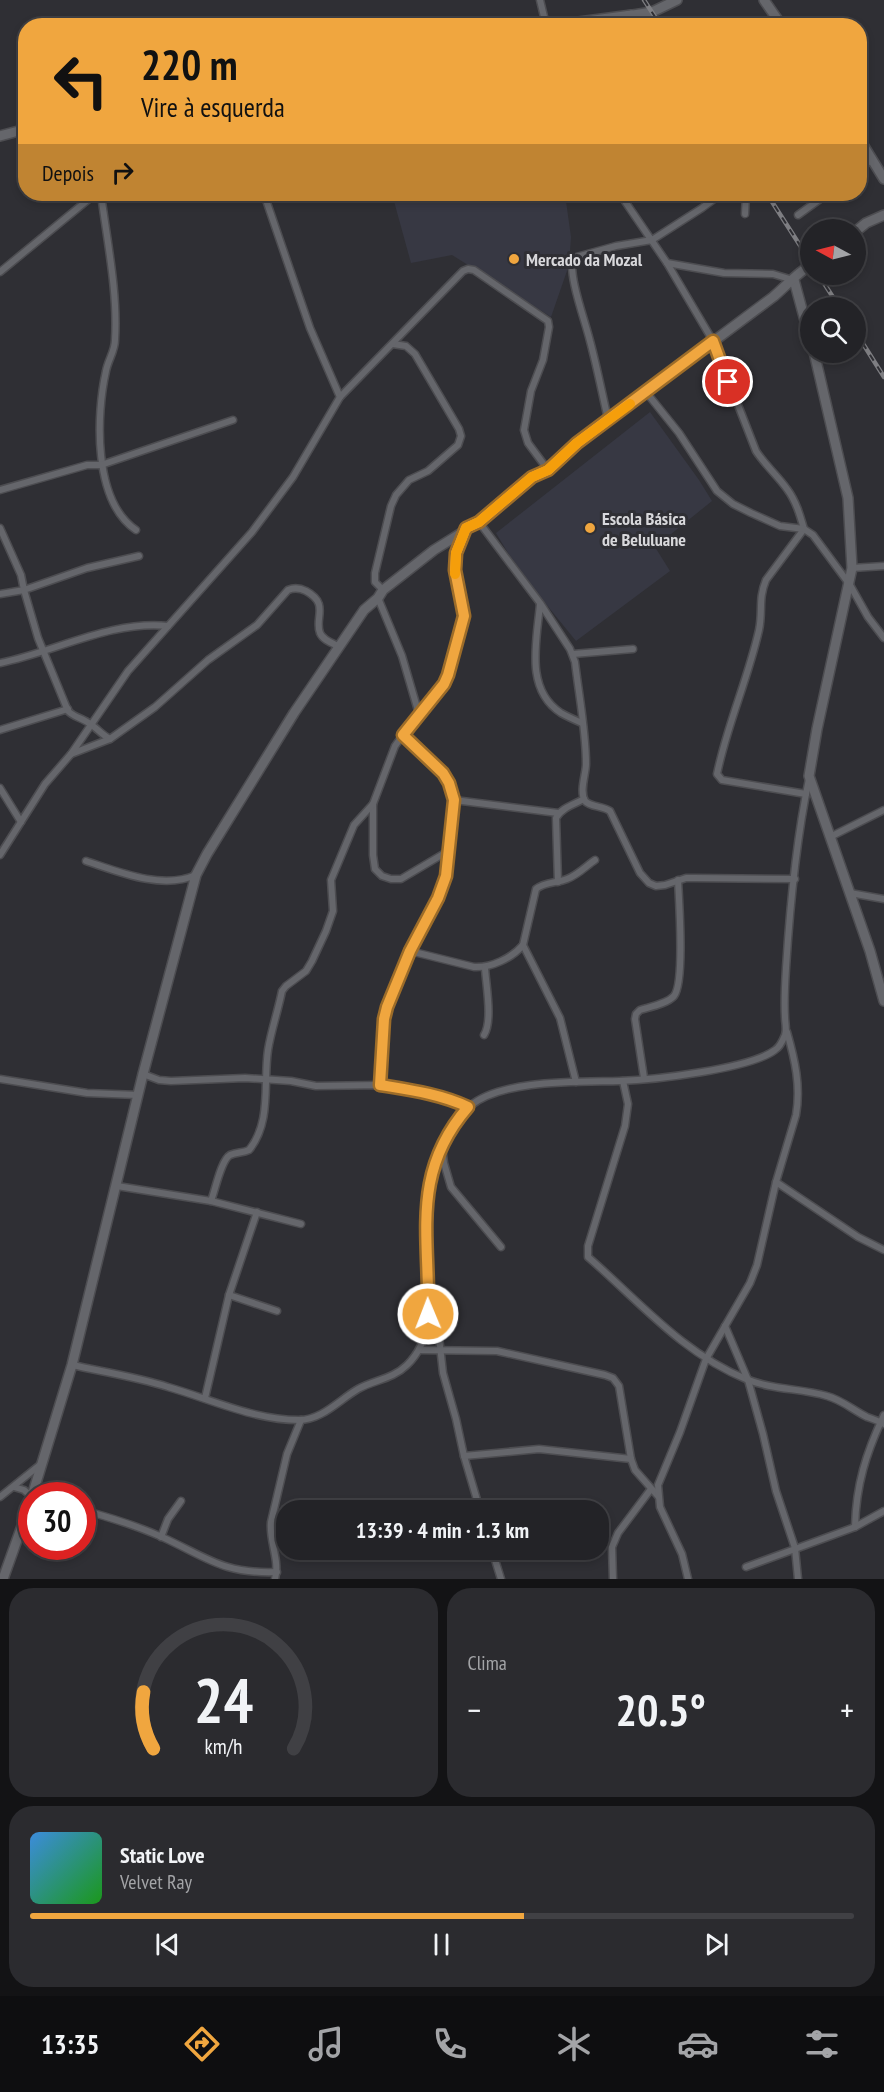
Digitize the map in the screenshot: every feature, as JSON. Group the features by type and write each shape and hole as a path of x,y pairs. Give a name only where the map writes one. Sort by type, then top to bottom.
{"street":[{"path":"540,0 546,18"},
{"path":"607,18 652,12 677,0"},
{"path":"764,0 776,18"},
{"path":"0,136 18,131"},
{"path":"867,151 884,179"},
{"path":"867,163 872,159"},
{"path":"0,272 86,201"},
{"path":"102,201 114,297 116,342 104,380 99,433 101,465 122,518 136,530"},
{"path":"266,201 310,328 340,397"},
{"path":"625,201 667,263 713,341 756,451 763,463 788,490 797,507 804,529 819,542 884,638"},
{"path":"608,419 575,285 572,261 576,256 652,240 712,201"},
{"path":"745,214 746,201"},
{"path":"798,215 817,201"},
{"path":"866,223 884,215"},
{"path":"667,263 724,273 773,274 794,280"},
{"path":"0,855 45,784 71,754 128,671 252,532 293,477 340,397 455,279 468,269 479,274 548,321 543,360 531,391 524,430 528,442 548,470"},
{"path":"36,1482 72,1365 143,1074 196,875 288,723 364,610 380,594 466,528 479,522 532,477 548,470 577,443 794,280 800,272"},
{"path":"794,280 800,302"},
{"path":"392,345 406,346 415,354 461,436 458,445 428,471 409,480 396,495 390,506 375,573 375,582 402,656 419,714"},
{"path":"688,1579 682,1554 660,1507 658,1485 706,1359 750,1283 757,1265 776,1182 799,1101 799,1081 786,1032 785,1019 786,970 795,879 809,776 852,568 848,498 817,363"},
{"path":"646,392 679,434 717,491 733,504 780,526 804,529"},
{"path":"0,490 87,465 101,465 233,420"},
{"path":"479,522 540,603 573,654 586,758 584,799 592,805 603,806 610,811 640,873 649,883 656,886 694,878 795,879"},
{"path":"0,528 21,575 33,625 68,709 73,716 91,724 110,739"},
{"path":"450,850 401,879 382,876 375,869 373,855 373,804 390,756 403,735 444,684 460,633 463,610 455,570 456,553 466,528"},
{"path":"804,529 766,580 763,588 759,631 717,774 722,780 806,794"},
{"path":"0,594 24,590 87,568 139,556"},
{"path":"852,568 884,566"},
{"path":"71,754 110,739 155,707 208,660 257,625 288,590 294,588 303,590 314,596 320,608 321,635 339,646"},
{"path":"540,603 534,657 536,676 549,701 560,712 582,723"},
{"path":"0,663 144,624 168,626"},
{"path":"573,654 633,649"},
{"path":"0,730 68,709"},
{"path":"380,1085 384,1019 387,1007 410,951 438,898 446,876 454,800 443,773 403,735"},
{"path":"809,776 870,951 884,1001"},
{"path":"0,788 21,822"},
{"path":"454,800 558,813 584,799"},
{"path":"211,1202 224,1160 232,1155 246,1152 252,1147 264,1118 264,1080 268,1048 282,991 306,970 312,961 333,911 331,880 354,825 373,804"},
{"path":"830,837 884,810"},
{"path":"558,813 556,818 558,882"},
{"path":"410,951 485,968 518,951 523,945 536,890 541,885 573,877 595,860"},
{"path":"86,861 147,878 178,881 196,875"},
{"path":"644,1078 635,1018 640,1010 669,999 675,992 679,969 678,880"},
{"path":"850,893 884,898"},
{"path":"523,945 560,1018 576,1082"},
{"path":"484,1035 487,1032 489,1012 485,968"},
{"path":"477,1500 443,1373 439,1337 429,1298 426,1262 425,1219 430,1181 442,1147 458,1119 468,1107 486,1096 503,1091 540,1084 622,1081 736,1065 777,1049 786,1032"},
{"path":"143,1074 159,1080 171,1081 213,1078 291,1081 316,1086 380,1085 432,1094 468,1107"},
{"path":"0,1079 87,1093 138,1095"},
{"path":"622,1081 628,1104 625,1126 588,1246 588,1257 652,1318 706,1359 748,1380 827,1396 883,1420 873,1436 860,1478 855,1527"},
{"path":"442,1147 451,1187 501,1247"},
{"path":"437,1160 444,1163"},
{"path":"776,1182 858,1237 884,1250"},
{"path":"117,1186 211,1202 301,1224"},
{"path":"205,1398 229,1295 257,1212"},
{"path":"229,1295 277,1311"},
{"path":"72,1365 137,1378 258,1415 301,1420 317,1416 358,1389 400,1371 409,1364 419,1350 426,1332 429,1298"},
{"path":"725,1326 748,1380 776,1491 795,1548 798,1579"},
{"path":"419,1350 497,1351 591,1371 613,1378 619,1386 631,1459 635,1470 658,1496"},
{"path":"96,1515 161,1537 231,1570 276,1576 277,1559 270,1533 271,1522 287,1454 301,1420"},
{"path":"464,1456 539,1449 631,1459"},
{"path":"0,1497 41,1464"},
{"path":"14,1487 18,1488"},
{"path":"613,1579 612,1547 618,1533 651,1489"},
{"path":"161,1537 168,1519 181,1501"},
{"path":"746,1567 855,1527 884,1511"},
{"path":"6,1578 18,1541"},
{"path":"495,1560 501,1579"}],"shaded area":[{"name":"Mercado da Mozal","path":"394,201 566,201 571,237 569,265 551,317 452,255 411,263"},
{"name":"Escola Básica de Beluluane","path":"650,412 712,501 655,547 670,571 576,641 541,598 496,533"}],"railway":[{"path":"644,0 656,18"},
{"path":"771,201 800,245"},
{"path":"825,285 833,297"},
{"path":"866,348 884,377"}],"slow traffic":[{"path":"455,574 456,553 466,528 479,522 532,477 548,470 577,443 630,404"}],"place":[{"name":"Mercado da Mozal","path":"514,259"},
{"name":"Escola Básica de Beluluane","path":"590,528"}],"route":[{"path":"428,1314 425,1228 429,1186 432,1172 445,1141 468,1107 432,1094 380,1085 384,1019 387,1007 410,951 438,898 448,865 454,800 449,783 436,765 403,735 425,704 444,684 448,675 464,616 455,570 456,553 466,528 479,522 532,477 548,470 577,443 713,341 728,382"}]}
